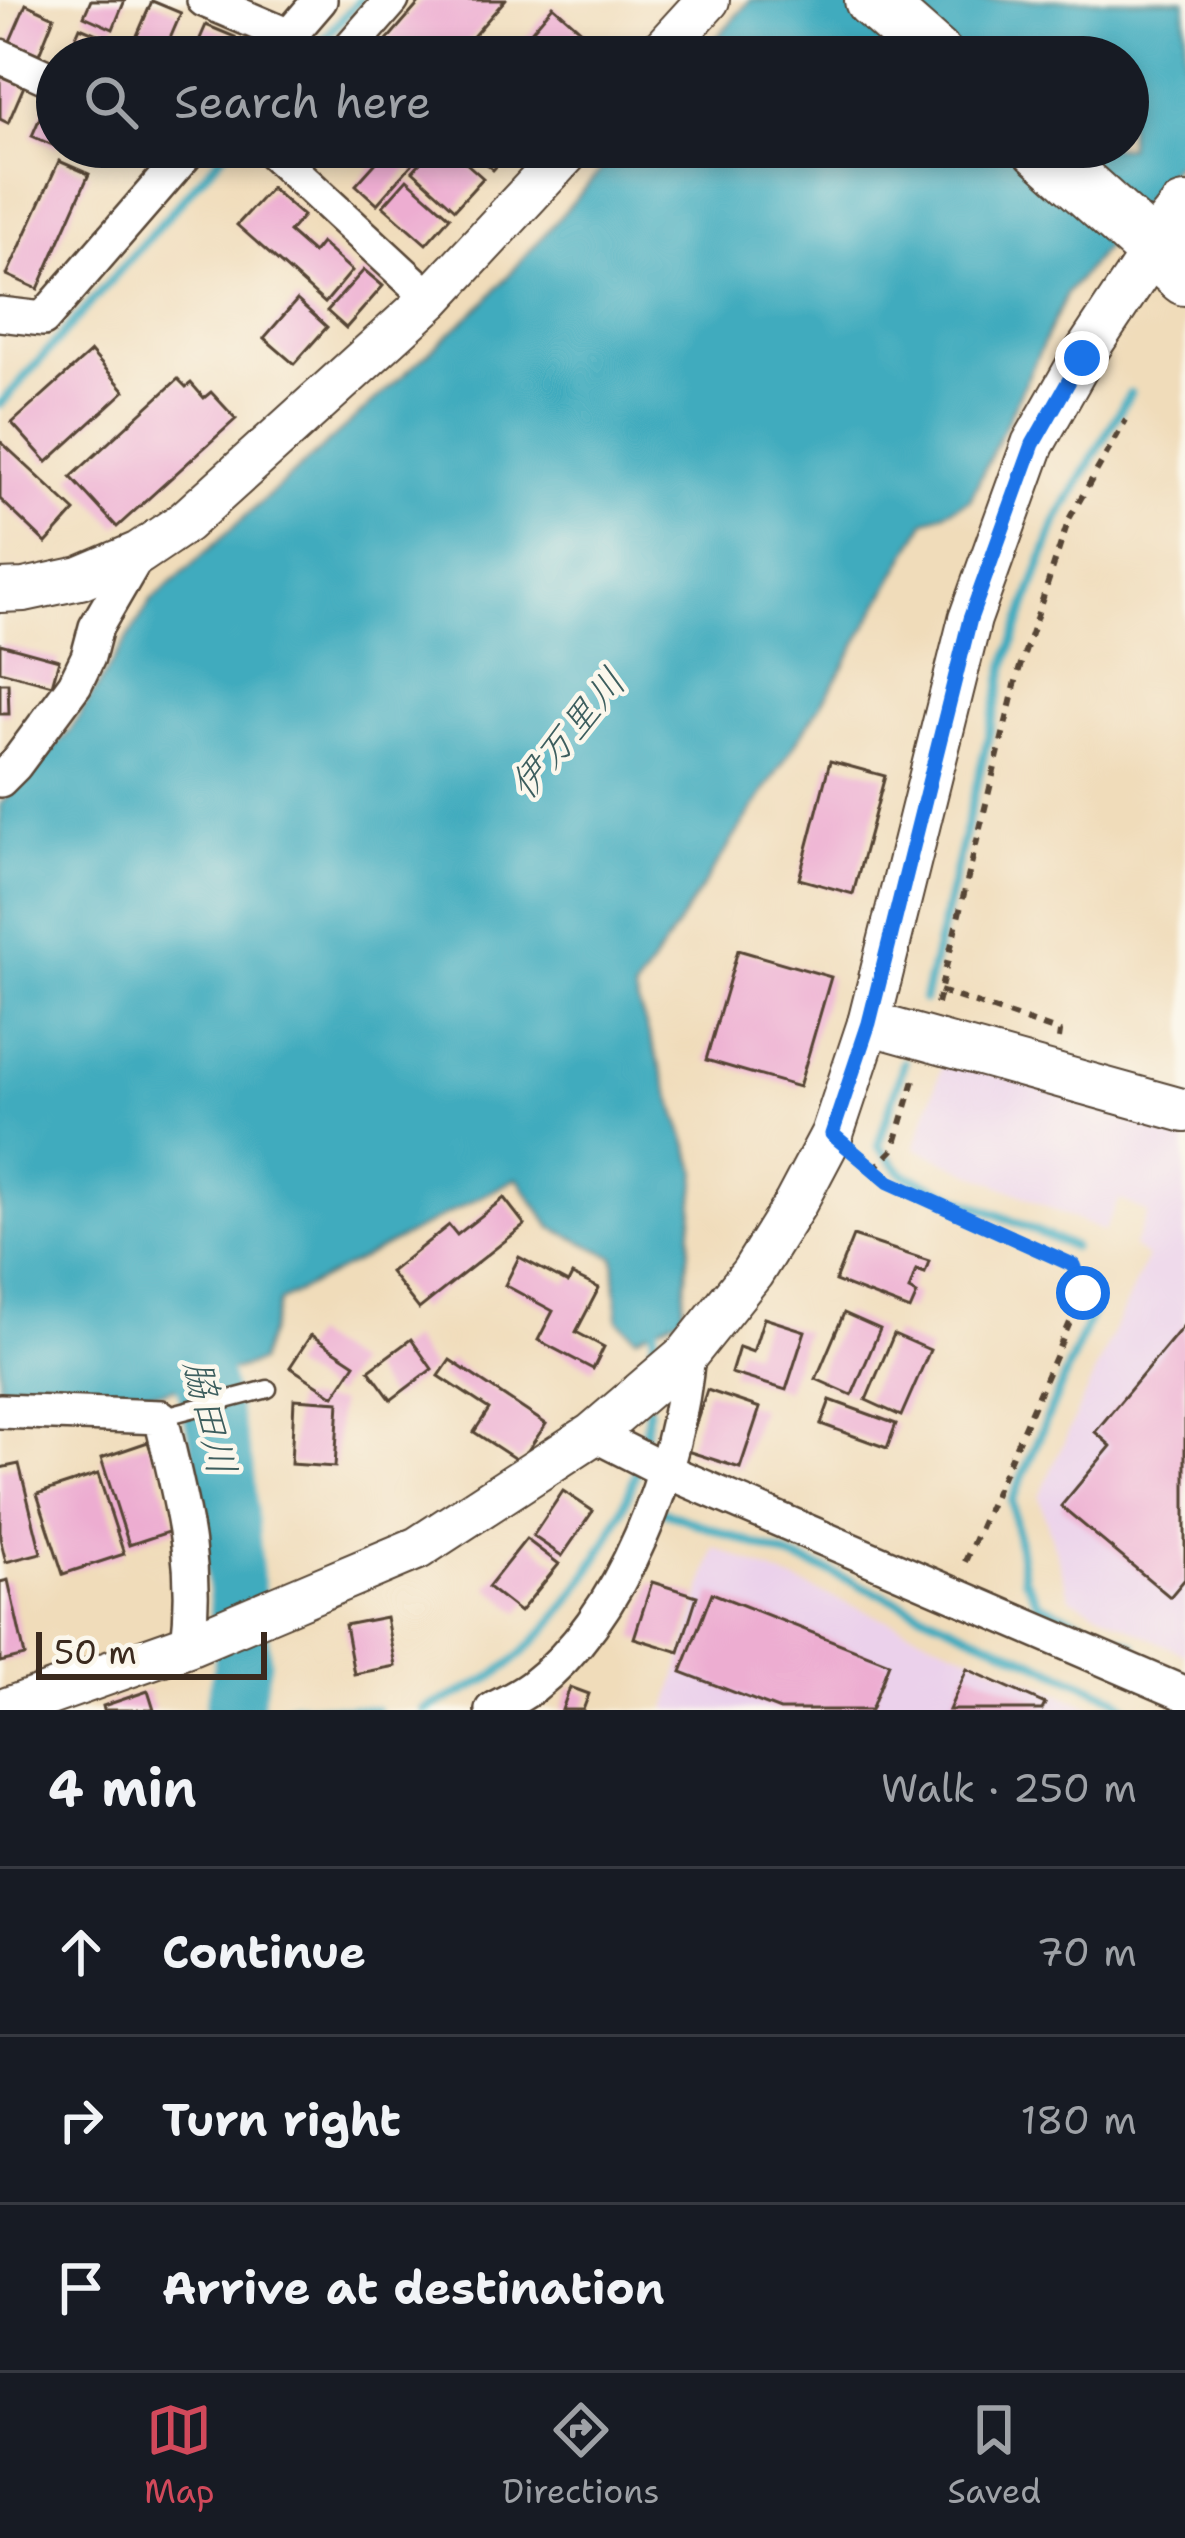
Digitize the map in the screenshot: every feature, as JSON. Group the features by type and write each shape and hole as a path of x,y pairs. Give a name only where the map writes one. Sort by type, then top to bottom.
{"highway":[{"path":"872,0 913,36"},
{"path":"1067,168 1159,238"}],"street":[{"path":"204,0 263,36"},
{"path":"289,36 320,0"},
{"path":"360,36 392,0"},
{"path":"675,36 707,0"},
{"path":"0,56 36,72"},
{"path":"0,314 44,319 174,168"},
{"path":"290,168 431,299"},
{"path":"0,591 80,578 139,553 185,522 431,299 553,168"},
{"path":"4,1710 188,1645 418,1547 593,1434 688,1353 752,1274 832,1134 869,1023 965,640 1033,444 1159,238"},
{"path":"0,780 75,684 95,627 139,553"},
{"path":"869,1023 1185,1111"},
{"path":"492,1710 532,1688 589,1629 644,1531 664,1470 688,1353"},
{"path":"0,1411 161,1418 190,1538 194,1595 188,1645"},
{"path":"593,1434 664,1470 1185,1694"}],"lane":[{"path":"161,1418 268,1389"}],"path":[{"path":"937,1004 1025,651 1069,519 1126,420"},
{"path":"940,991 1060,1032 1057,1047"},
{"path":"874,1169 893,1150 919,1064"},
{"path":"832,1134 889,1182 1073,1265 1083,1293 965,1557 961,1598"}],"shaded area":[{"path":"944,1060 1185,1130 1185,1655 1070,1598 1039,1497 1147,1257 1133,1247 1148,1213 1119,1199 1104,1232 915,1148"},
{"path":"714,1547 1099,1710 667,1710"}],"water":[{"name":"伊万里川","path":"750,0 1185,0 1185,153 1067,293 970,500 925,522 834,684 634,992 697,1172 682,1315 636,1337 618,1320 614,1257 551,1227 517,1178 280,1301 259,1362 162,1392 0,1387 0,804 69,732 151,601 485,302 603,168 1149,168 1149,36 718,36"}],"building":[{"path":"91,0 125,0 113,29 84,16"},
{"path":"422,0 505,0 473,36 390,36"},
{"path":"152,1 181,13 171,36 137,36"},
{"path":"26,4 54,17 46,36 36,36 36,53 10,41"},
{"path":"553,6 587,36 527,36"},
{"path":"206,25 233,36 201,36"},
{"path":"80,27 102,36 76,36"},
{"path":"0,76 24,86 8,123 0,119"},
{"path":"56,168 89,174 38,289 7,275"},
{"path":"371,168 409,168 377,204 356,185"},
{"path":"472,168 483,178 455,209 413,171"},
{"path":"407,179 450,217 426,244 383,206"},
{"path":"271,188 303,216 289,232 313,253 321,243 352,271 325,303 237,225"},
{"path":"364,270 383,286 346,328 327,311"},
{"path":"297,300 327,327 294,364 264,338"},
{"path":"91,352 125,391 47,462 12,423"},
{"path":"178,379 186,387 191,383 204,398 211,392 236,419 117,527 71,477"},
{"path":"0,441 75,511 46,543 0,499"},
{"path":"0,644 59,660 52,685 0,671"},
{"path":"0,683 8,683 9,714 0,714"},
{"path":"830,761 885,776 853,894 799,879"},
{"path":"738,950 831,977 799,1087 706,1060"},
{"path":"504,1198 525,1225 419,1309 390,1272 449,1225 457,1235"},
{"path":"853,1236 929,1261 925,1273 916,1270 909,1290 917,1294 910,1310 835,1281"},
{"path":"519,1257 568,1283 572,1275 599,1288 576,1332 604,1347 593,1369 538,1340 553,1311 505,1285"},
{"path":"844,1313 880,1329 852,1395 816,1379"},
{"path":"764,1318 805,1331 786,1390 731,1373 739,1347 753,1352"},
{"path":"1185,1324 1185,1579 1170,1597 1061,1506 1111,1446 1095,1432"},
{"path":"894,1334 930,1350 901,1416 866,1400"},
{"path":"311,1335 355,1364 334,1396 290,1367"},
{"path":"411,1339 432,1369 391,1400 369,1370"},
{"path":"450,1360 546,1424 520,1462 474,1432 489,1409 439,1376"},
{"path":"707,1390 760,1408 740,1468 687,1451"},
{"path":"294,1399 339,1402 335,1467 291,1464"},
{"path":"830,1400 896,1424 887,1448 821,1424"},
{"path":"148,1442 177,1529 129,1545 101,1458"},
{"path":"19,1464 41,1553 6,1562 0,1538 0,1468"},
{"path":"98,1474 124,1554 63,1574 37,1494"},
{"path":"563,1491 593,1511 562,1556 533,1536"},
{"path":"526,1539 559,1564 520,1612 488,1587"},
{"path":"8,1580 25,1656 0,1662 0,1582"},
{"path":"652,1582 697,1596 679,1652 634,1638"},
{"path":"712,1593 889,1663 871,1710 780,1710 681,1672"},
{"path":"386,1617 395,1666 354,1674 345,1625"},
{"path":"967,1669 1045,1704 1042,1710 949,1710"},
{"path":"570,1687 589,1694 583,1710 562,1710"},
{"path":"148,1691 154,1710 104,1710 103,1706"}],"waterway":[{"path":"327,36 359,0"},
{"path":"0,405 210,168"},
{"path":"924,1000 1007,660 1056,522 1130,393"},
{"path":"904,1062 878,1146 903,1174 1073,1247"},
{"path":"1096,1303 1012,1501 1024,1578 1038,1603 1134,1645"},
{"name":"脇田川","path":"176,1311 194,1342 225,1468 243,1661 233,1710"},
{"path":"652,1367 655,1318"},
{"path":"643,1450 649,1407"},
{"path":"424,1710 490,1678 544,1631 601,1551 638,1466"},
{"path":"660,1510 828,1571 1114,1697 1128,1710"},
{"path":"282,1710 294,1706 376,1710"}],"route":[{"path":"1082,358 1033,444 970,619 869,1023 832,1134 889,1182 1073,1265 1083,1293"}]}
